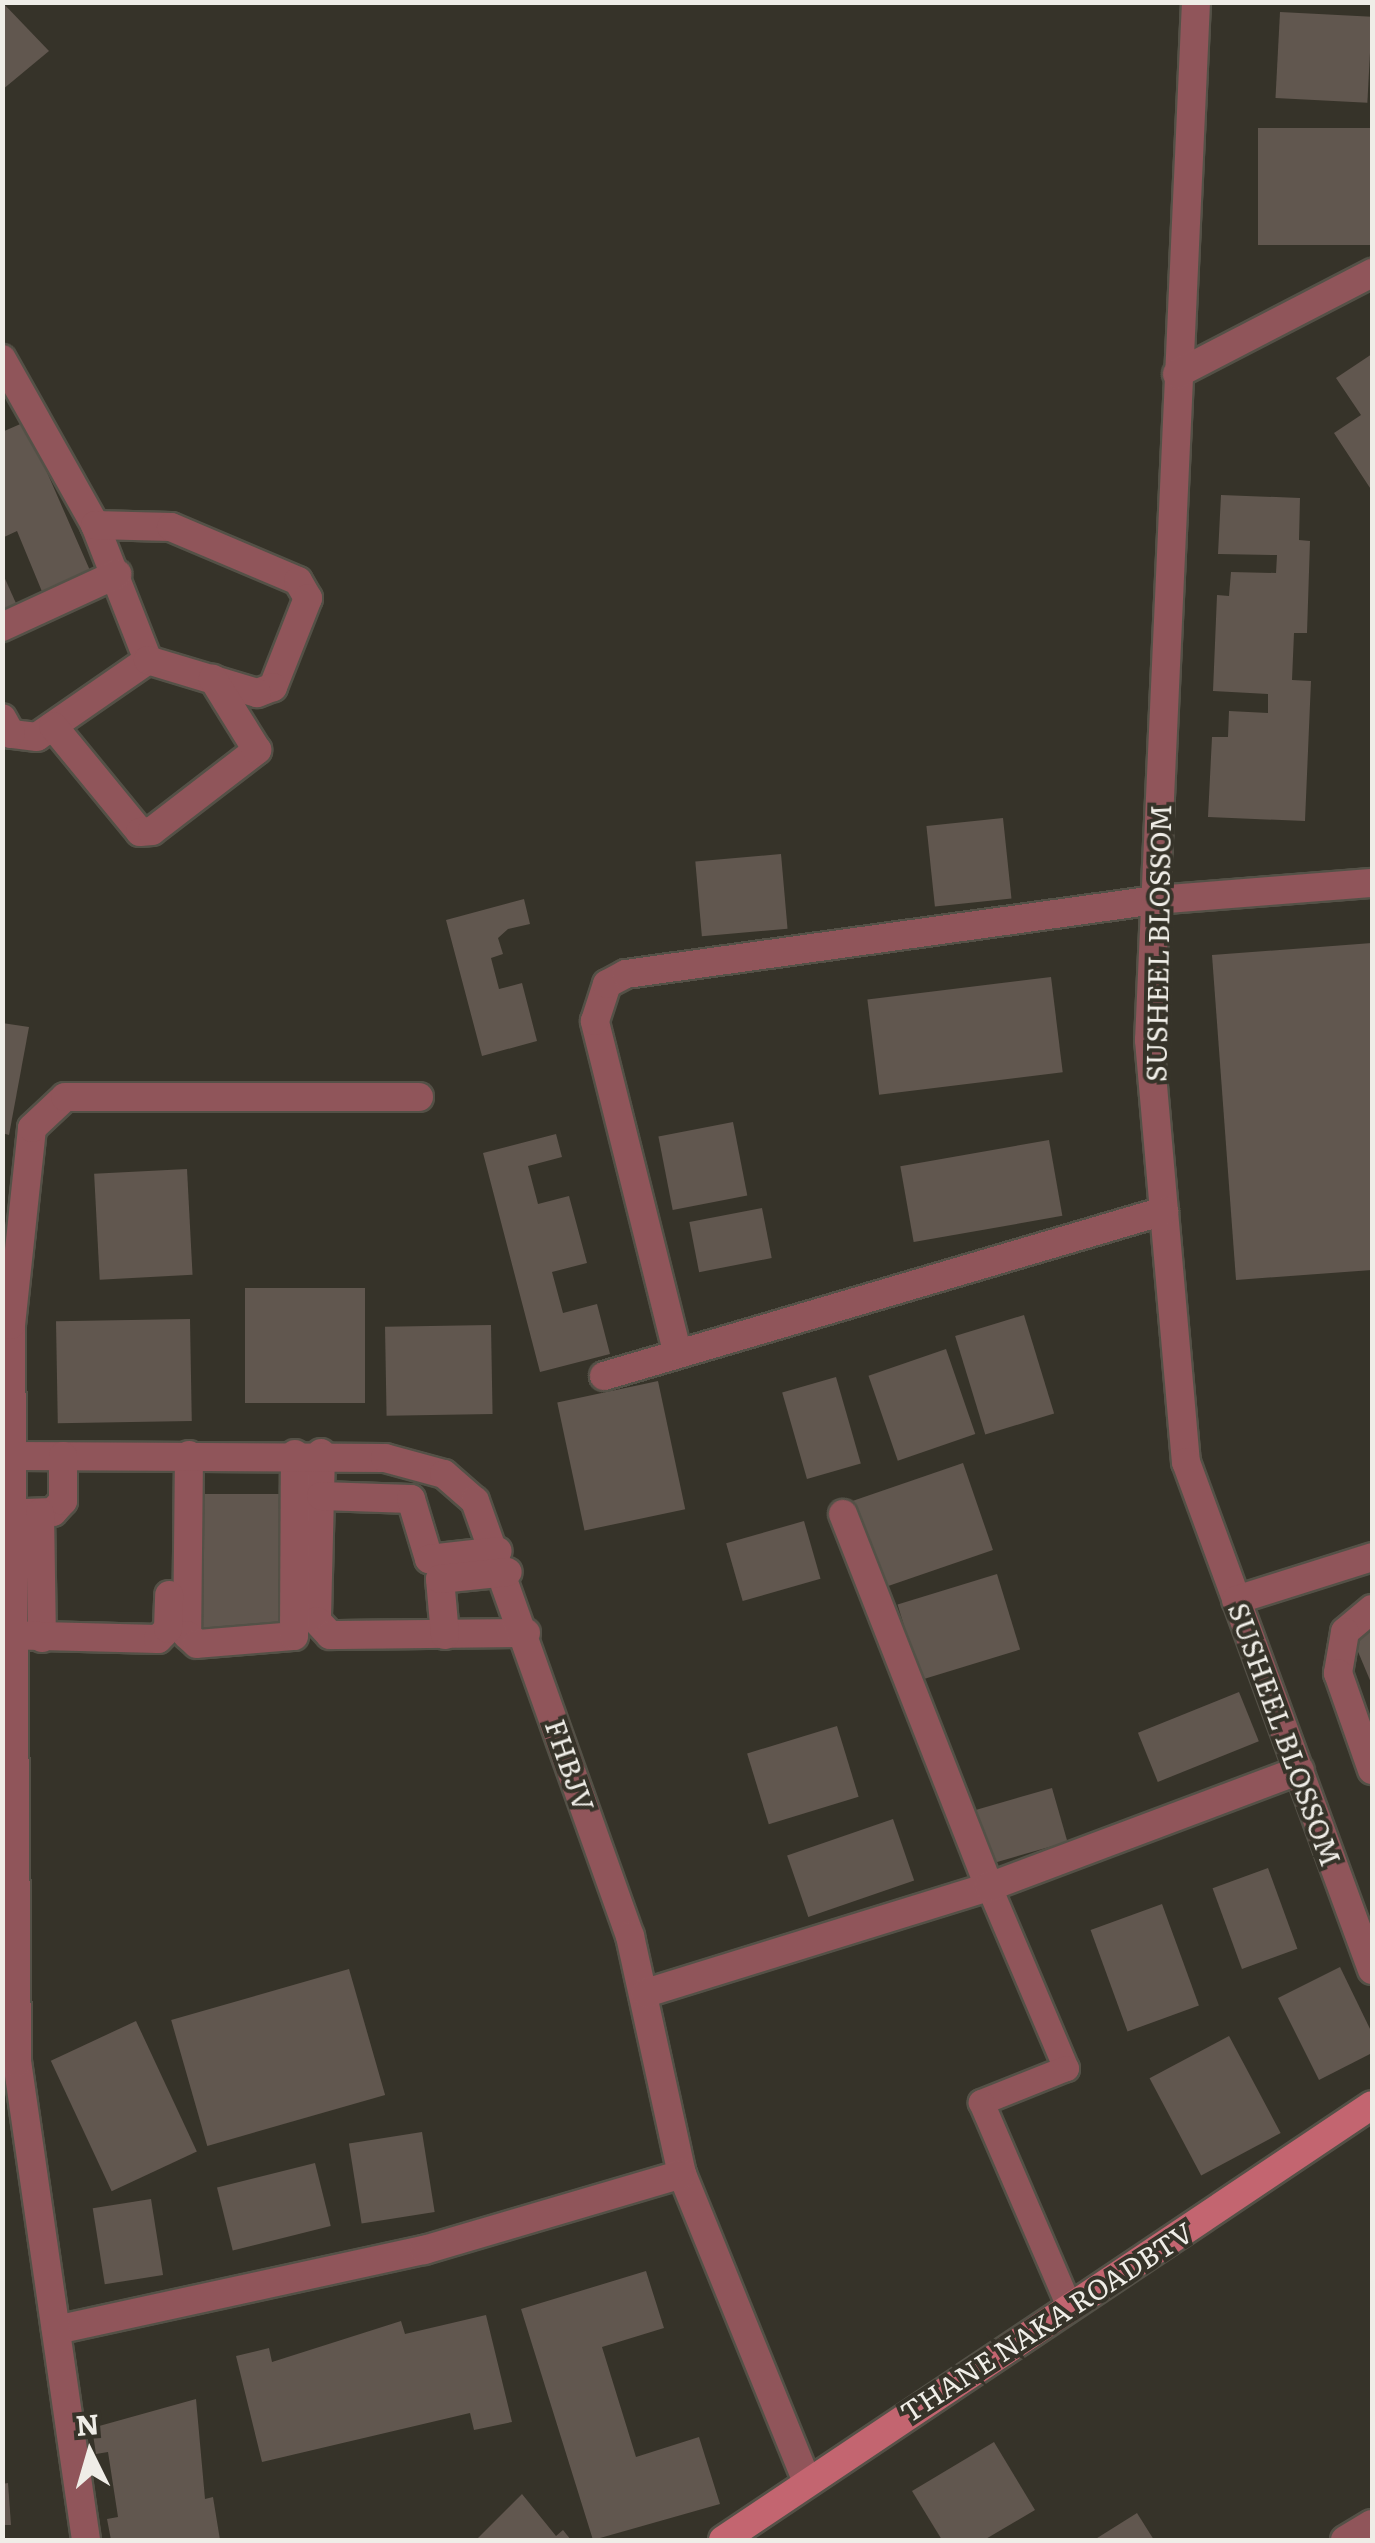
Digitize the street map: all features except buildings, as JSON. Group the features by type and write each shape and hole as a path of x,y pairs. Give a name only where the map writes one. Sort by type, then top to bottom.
{"main road":[{"name":"THANE NAKA ROADBTV","path":"723,2540 806,2479 1372,2106"}],"street":[{"name":"SUSHEEL BLOSSOM","path":"1196,2 1149,1040 1186,1462 1372,1970"},
{"path":"1177,374 1372,272"},
{"path":"2,359 95,526 148,660"},
{"path":"95,526 171,527 298,581 308,598 273,688 257,693 148,660"},
{"path":"2,627 116,574"},
{"path":"2,718 11,734 37,738 148,660"},
{"path":"53,726 140,832 152,832 258,750 214,679"},
{"path":"677,1351 596,1020 606,984 626,974 1155,900 1372,884"},
{"path":"42,1638 41,1560 16,1456 13,1305 32,1128 44,1109 65,1097 419,1097"},
{"path":"604,1376 677,1351 1164,1210"},
{"path":"181,1455 186,1635 197,1644 294,1636 308,1453"},
{"path":"308,1453 320,1496 317,1621 330,1635 526,1633"},
{"name":"FHBJV","path":"16,1456 308,1453 367,1456 444,1474 475,1501 499,1553 646,1992 682,2174 806,2479"},
{"path":"5,1635 158,1639 168,1629 181,1455"},
{"path":"27,1513 63,1501 63,1456"},
{"path":"367,1456 382,1498"},
{"path":"382,1498 397,1461"},
{"path":"320,1496 382,1498 416,1506 422,1542 430,1559 499,1553"},
{"path":"27,1513 12,1560 5,1635 10,2064 56,2330 86,2540"},
{"path":"842,1514 989,1887"},
{"path":"444,1635 440,1579 499,1553"},
{"path":"1236,1600 1372,1557"},
{"path":"12,1560 41,1560"},
{"path":"1372,1610 1345,1632 1338,1673 1372,1770"},
{"path":"646,1992 989,1887 1300,1770"},
{"path":"56,2330 424,2250 682,2174"},
{"path":"1345,2540 1372,2524"}],"lane":[{"path":"989,1887 1066,2068 981,2102 1069,2306"}]}
